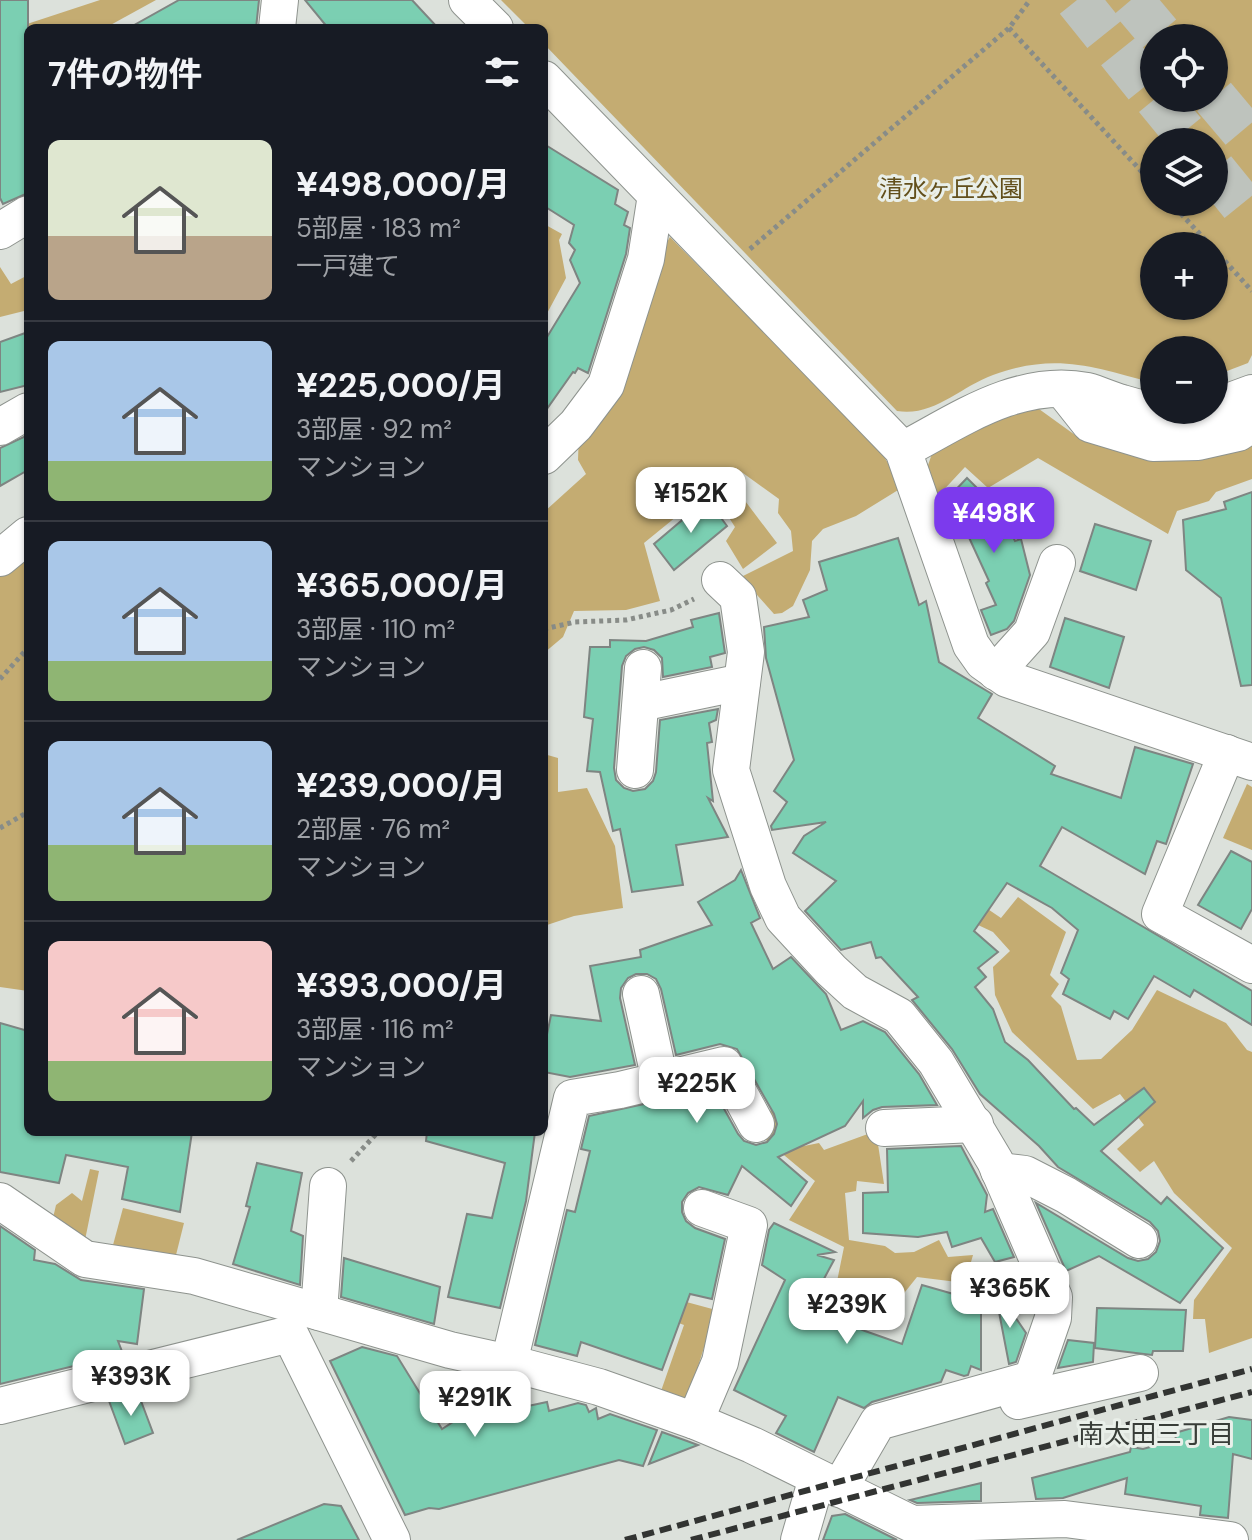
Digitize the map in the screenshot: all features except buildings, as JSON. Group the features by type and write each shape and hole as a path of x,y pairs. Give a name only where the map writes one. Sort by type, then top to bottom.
{"street":[{"path":"277,24 280,0"},
{"path":"467,0 491,24"},
{"path":"548,83 903,450 971,645 983,662 1007,679 1239,758 1160,914 1252,965"},
{"path":"548,452 576,425 606,385 646,259 656,195"},
{"path":"0,231 24,216"},
{"path":"1063,390 1090,424 1153,443 1198,442 1238,433 1252,424"},
{"path":"903,450 1005,397 1032,391 1087,391 1140,408"},
{"path":"1228,402 1252,393"},
{"path":"0,427 24,413"},
{"path":"0,558 24,538"},
{"path":"996,672 1032,632 1057,563"},
{"path":"720,580 738,597 746,652 731,770 768,886 783,918 831,970 855,992 899,1016 936,1062 975,1124 999,1171 1054,1297 1053,1318 1032,1379 878,1422 828,1484 799,1540"},
{"path":"635,770 642,685 742,682"},
{"path":"641,994 660,1081"},
{"path":"509,1363 572,1098 724,1065 756,1124"},
{"path":"884,1128 975,1124"},
{"path":"999,1171 1025,1174 1139,1240"},
{"path":"328,1186 304,1318 392,1540"},
{"path":"0,1201 85,1259 194,1276 304,1318 509,1363 599,1387 752,1445 912,1524 1008,1530 1065,1519 1097,1532 1230,1540"},
{"path":"695,1421 720,1362 749,1225 702,1208"},
{"path":"0,1406 304,1318"},
{"path":"1015,1384 1018,1401 1140,1373"}],"path":[{"path":"727,268 1009,28 1030,0"},
{"path":"1009,28 1140,170"},
{"path":"1183,216 1197,232"},
{"path":"1228,265 1252,291"},
{"path":"548,628 575,622 626,620 671,610 698,597 720,580"},
{"path":"0,679 24,652"},
{"path":"0,828 24,814"},
{"path":"328,1186 374,1136"}],"green space":[{"path":"100,0 156,0 112,24 27,24"},
{"name":"清水ヶ丘公園","path":"501,0 1252,0 1252,355 1248,363 1228,371 1228,336 1140,336 1140,379 1074,364 1036,364 993,375 935,405 910,412 897,411 548,48 548,24 525,24"},
{"path":"548,226 562,234 559,240 566,278 548,312"},
{"path":"670,237 881,452 903,487 856,516 823,529 812,541 810,570 793,606 774,614 741,577 793,551 791,531 778,513 779,499 736,468 644,543 660,601 626,610 574,611 563,637 548,650 548,508 586,474 578,460 579,432 653,266"},
{"path":"0,267 11,284 24,277 24,311 0,317"},
{"path":"1039,409 1075,435 1151,458 1252,436 1252,479 1216,492 1209,501 1177,511 1168,534 1038,458 988,488 965,467 938,496 926,471 935,445 1015,411"},
{"path":"736,489 777,543 743,569 726,541 735,527 717,499"},
{"path":"24,548 24,990 0,987 0,563"},
{"path":"548,755 558,758 558,792 587,788 615,846 623,908 574,916 548,925"},
{"path":"1247,784 1252,787 1252,850 1223,838"},
{"path":"1018,897 1066,932 1050,975 1059,984 1051,996 1061,1006 1077,1060 1101,1059 1132,1030 1157,990 1226,1023 1252,1052 1252,1338 1209,1353 1205,1319 1193,1319 1194,1300 1232,1248 1174,1193 1154,1161 1140,1172 1117,1149 1144,1125 1120,1094 1093,1109 1012,1032 995,995 993,967 1010,951 993,932 961,917 973,899 1001,918"},
{"path":"780,1106 804,1146 819,1143 824,1150 876,1131 884,1184 857,1181 856,1191 845,1193 849,1240 885,1246 895,1253 914,1252 939,1240 948,1257 973,1255 965,1283 917,1277 889,1312 864,1307 853,1315 832,1306 844,1247 789,1220 815,1181 760,1135 763,1114"},
{"path":"90,1169 99,1171 85,1240 53,1218 56,1205 72,1193 82,1201"},
{"path":"123,1208 184,1223 176,1255 113,1245"},
{"path":"614,1299 679,1300 716,1310 687,1401 661,1391 684,1325"}],"tunnel":[{"path":"1077,0 1140,79"},
{"path":"1131,0 1151,24"},
{"path":"1167,112 1181,128"},
{"path":"1227,112 1252,142"},
{"path":"1228,187 1252,217"}],"railway":[{"path":"625,1540 1252,1369"},
{"path":"691,1540 1252,1392"}],"district":[{"name":"南太田三丁目","path":"1156,1434"}]}
